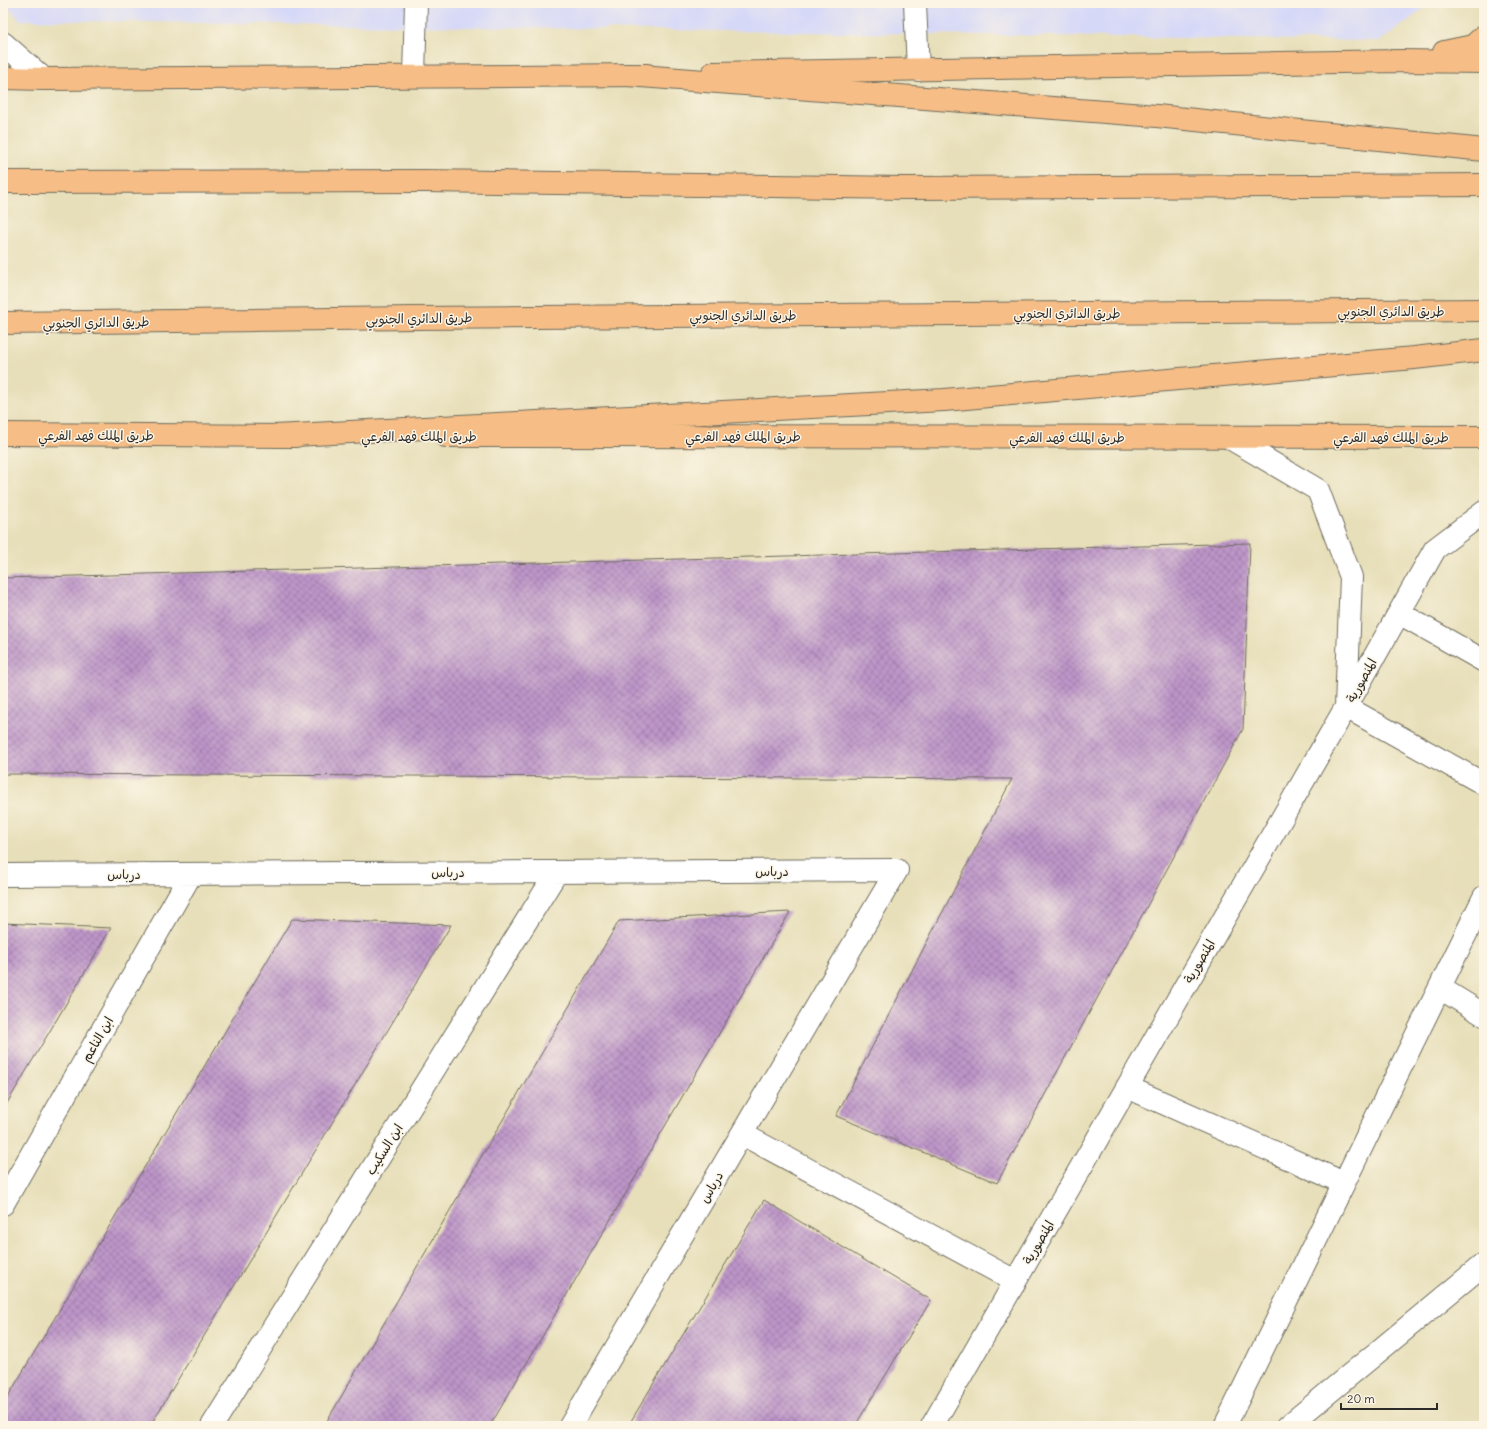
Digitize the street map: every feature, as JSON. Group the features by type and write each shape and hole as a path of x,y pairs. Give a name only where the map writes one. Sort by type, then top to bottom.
{"main road":[{"path":"1399,61 1473,46 1484,36"},
{"path":"3,78 628,75 1399,61 1484,62"},
{"path":"628,75 1157,116 1484,150"},
{"path":"3,182 424,181 904,188 1484,185"},
{"name":"طريق الدائري الجنوبي","path":"3,323 416,318 1484,310"},
{"path":"276,436 944,400 1484,350"},
{"name":"طريق الملك فهد الفرعي","path":"3,434 276,436 1484,437"}],"street":[{"path":"414,76 416,3"},
{"path":"915,3 918,70"},
{"path":"3,43 44,79"},
{"path":"1228,437 1318,490 1351,577 1346,707 1484,784"},
{"name":"المنصورية","path":"932,1426 1346,707 1435,548 1484,512"},
{"path":"1399,613 1484,661"},
{"name":"درباس","path":"3,874 897,870 570,1426"},
{"name":"ابن السكيب","path":"212,1426 557,872"},
{"name":"ابن الناعم","path":"3,1204 190,874"},
{"path":"1225,1426 1484,897"},
{"path":"1440,988 1484,1014"},
{"path":"1127,1087 1344,1183"},
{"path":"742,1134 1015,1281"},
{"path":"1288,1426 1484,1264"}],"shaded area":[{"path":"3,3 1432,3 1380,41 20,20"}],"building":[{"path":"1250,543 1243,729 997,1183 836,1116 1012,779 3,774 3,578"},
{"path":"790,912 490,1426 324,1426 619,921"},
{"path":"292,919 451,925 150,1426 3,1426 3,1405"},
{"path":"3,923 111,928 3,1110"},
{"path":"764,1200 931,1300 855,1426 628,1426"}]}
